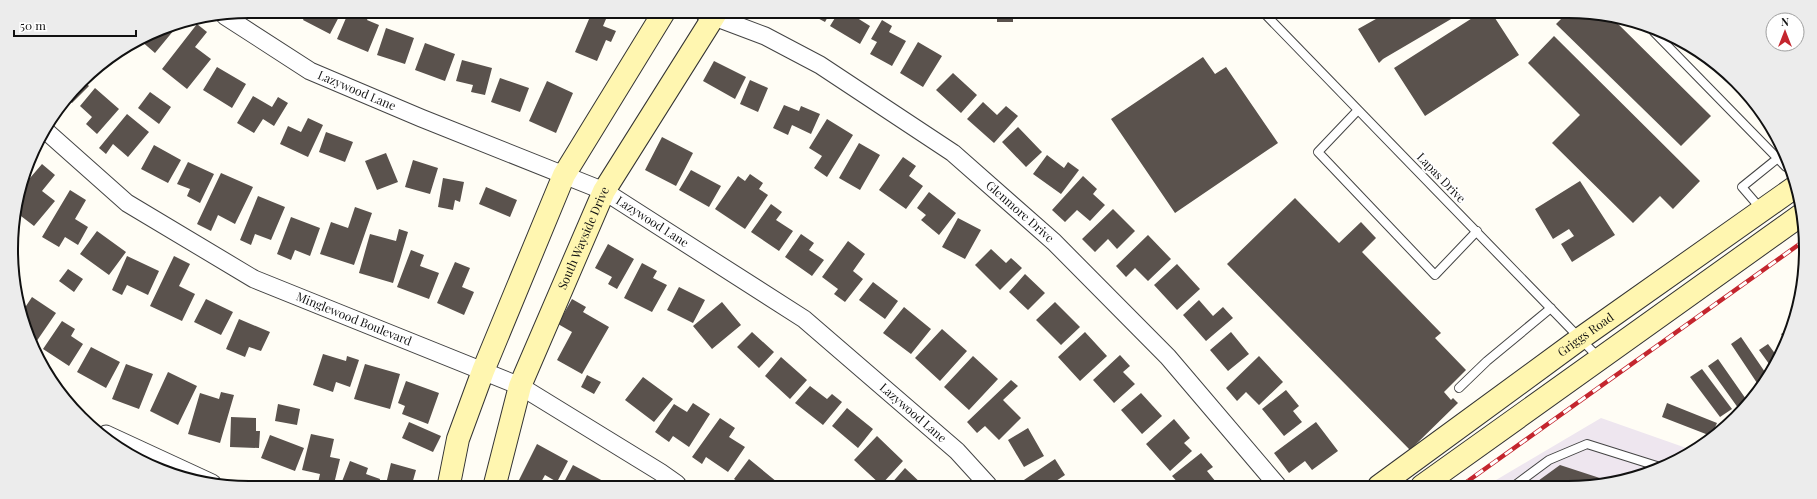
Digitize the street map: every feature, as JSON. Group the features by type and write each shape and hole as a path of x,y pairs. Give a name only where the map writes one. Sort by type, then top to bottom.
{"main road":[{"path":"450,481 458,439 483,371 564,175 660,18"},
{"name":"South Wayside Drive","path":"496,481 520,386 604,191 709,18"},
{"name":"Griggs Road","path":"1386,481 1581,338 1791,190"},
{"path":"1429,481 1797,218"}],"street":[{"name":"Glenmore Drive","path":"721,18 765,36 820,65 952,153 1054,242 1168,357 1274,481"},
{"name":"Lazywood Lane","path":"229,19 310,71 421,118 604,191 804,319 956,452 984,481"},
{"name":"Minglewood Boulevard","path":"49,134 127,203 254,278 520,386 673,481"},
{"path":"118,440 187,472"}],"lane":[{"name":"Lapas Drive","path":"1269,18 1600,359"},
{"path":"1659,37 1781,162"},
{"path":"1358,110 1318,152 1435,275 1477,231"},
{"path":"1762,210 1742,187 1778,158"},
{"path":"1459,388 1487,362 1551,308"},
{"path":"1521,481 1549,460 1586,444 1652,465"}],"shaded area":[{"path":"1601,418 1686,448 1642,469 1613,477 1583,481 1494,481"}],"building":[{"path":"304,18 338,18 330,34 303,20"},
{"path":"346,18 368,18 367,20 379,25 368,52 337,39"},
{"path":"589,18 606,18 603,26 616,31 611,42 606,40 597,61 575,52"},
{"path":"817,18 827,18 825,22"},
{"path":"835,18 857,18 870,26 860,44 830,26"},
{"path":"997,18 1013,18 1013,22 997,22"},
{"path":"1378,18 1453,18 1383,59 1379,63 1358,29"},
{"path":"1472,18 1495,18 1519,55 1425,116 1394,68"},
{"path":"1562,18 1583,18 1617,23 1711,116 1681,146 1556,24"},
{"path":"882,20 892,26 889,32 906,41 892,66 870,54 877,42 871,39"},
{"path":"197,24 207,32 195,47 211,59 187,89 162,69"},
{"path":"386,28 414,38 405,64 377,55"},
{"path":"173,31 155,53 144,44"},
{"path":"1554,36 1700,181 1673,209 1660,196 1633,223 1552,143 1580,115 1528,63"},
{"path":"918,42 942,56 923,87 900,73"},
{"path":"425,43 455,54 445,81 415,70"},
{"path":"1203,57 1215,74 1226,67 1278,143 1175,213 1111,119"},
{"path":"462,60 492,68 485,95 471,92 473,85 456,81"},
{"path":"714,61 746,77 735,99 703,81"},
{"path":"217,67 246,84 232,108 203,90"},
{"path":"953,73 977,95 961,113 936,90"},
{"path":"500,78 529,88 520,112 491,102"},
{"path":"750,80 768,88 758,112 740,104"},
{"path":"547,81 573,93 556,133 529,121"},
{"path":"88,84 89,86 72,103 75,97"},
{"path":"95,88 119,109 97,134 86,124 92,117 80,106"},
{"path":"150,92 171,107 159,124 138,108"},
{"path":"253,96 272,107 278,97 288,103 274,126 263,119 254,133 237,123"},
{"path":"983,102 997,115 1006,106 1018,116 994,143 967,119"},
{"path":"784,105 799,111 801,106 820,114 811,134 792,125 788,135 773,128"},
{"path":"127,114 149,132 128,157 113,144 106,154 99,148"},
{"path":"308,118 323,125 308,157 280,144 288,126 301,132"},
{"path":"827,119 853,135 827,177 814,168 822,156 809,148"},
{"path":"1018,127 1042,152 1026,167 1002,142"},
{"path":"326,132 353,142 345,162 319,152"},
{"path":"662,137 693,153 676,186 645,170"},
{"path":"859,143 880,155 860,190 839,178"},
{"path":"154,145 181,160 168,183 141,169"},
{"path":"386,153 398,182 377,190 365,161"},
{"path":"1047,155 1064,168 1068,162 1079,170 1061,194 1033,174"},
{"path":"903,157 916,166 909,176 923,186 906,209 879,190"},
{"path":"413,160 438,168 430,194 405,187"},
{"path":"188,162 214,174 200,203 187,196 190,189 177,184"},
{"path":"42,164 55,175 42,191 55,201 34,226 20,216 29,179"},
{"path":"691,170 721,186 709,207 679,190"},
{"path":"221,173 253,187 235,224 218,215 211,231 197,224"},
{"path":"750,174 763,183 759,189 768,195 745,229 715,209 738,176 745,181"},
{"path":"1083,176 1097,189 1093,194 1105,205 1090,221 1077,210 1065,222 1052,210"},
{"path":"443,178 464,182 460,202 455,200 453,210 438,207"},
{"path":"1580,181 1615,235 1572,262 1561,244 1574,236 1569,229 1553,239 1535,209"},
{"path":"486,187 517,200 510,217 479,204"},
{"path":"70,190 86,200 75,219 88,227 78,245 65,237 59,247 42,237"},
{"path":"929,192 956,213 939,235 921,220 926,215 917,208"},
{"path":"258,196 285,207 271,240 255,234 251,245 240,240"},
{"path":"1295,198 1339,243 1361,222 1376,238 1362,252 1441,333 1435,338 1466,370 1444,392 1451,400 1453,398 1458,403 1410,450 1227,264"},
{"path":"771,204 782,212 776,220 793,231 779,251 751,232"},
{"path":"355,207 372,213 354,265 320,254 331,222 348,228"},
{"path":"1113,209 1135,231 1117,249 1108,239 1095,252 1082,239"},
{"path":"291,217 320,228 310,256 295,250 291,260 277,254"},
{"path":"958,218 981,230 965,259 942,247"},
{"path":"399,229 408,232 393,283 359,273 370,234 396,241"},
{"path":"97,231 126,252 109,275 80,254"},
{"path":"801,234 814,243 809,250 824,260 812,276 785,257"},
{"path":"1148,235 1171,259 1148,281 1135,268 1126,277 1116,266"},
{"path":"848,241 865,254 853,271 863,279 845,302 834,294 838,289 822,277"},
{"path":"608,244 634,259 617,289 608,284 612,277 595,268"},
{"path":"991,249 1006,263 1011,258 1022,268 1000,290 975,265"},
{"path":"411,250 424,255 420,266 439,273 429,299 397,287"},
{"path":"127,256 159,271 148,295 127,285 122,295 112,290"},
{"path":"174,256 190,264 179,286 195,294 182,321 150,306"},
{"path":"455,262 470,268 462,287 474,292 464,315 437,303"},
{"path":"642,263 657,271 653,278 667,285 652,312 624,298"},
{"path":"1177,264 1200,289 1177,310 1154,285"},
{"path":"68,269 83,279 74,292 59,281"},
{"path":"1025,274 1045,293 1028,310 1009,292"},
{"path":"873,282 898,301 885,319 859,300"},
{"path":"679,287 705,300 693,323 667,310"},
{"path":"32,297 56,313 37,341 30,324 25,307"},
{"path":"206,299 233,312 221,335 194,322"},
{"path":"572,299 586,307 583,312 609,327 582,374 557,360 572,332 558,324"},
{"path":"1199,300 1213,316 1223,307 1233,318 1206,341 1183,315"},
{"path":"722,302 741,325 712,349 693,326"},
{"path":"1055,302 1080,327 1061,345 1036,320"},
{"path":"904,307 931,329 911,354 883,333"},
{"path":"239,319 270,332 261,351 249,347 245,357 226,349"},
{"path":"62,321 75,329 71,336 83,344 69,366 43,349"},
{"path":"942,329 967,351 940,381 915,358"},
{"path":"752,332 774,352 759,368 737,347"},
{"path":"1085,332 1107,356 1080,381 1058,357"},
{"path":"1231,332 1249,354 1228,371 1210,350"},
{"path":"1741,337 1764,371 1757,382 1731,344"},
{"path":"1768,344 1775,353 1769,364 1759,350"},
{"path":"91,347 120,362 106,388 77,372"},
{"path":"323,354 346,361 347,356 359,360 350,387 336,382 333,392 313,385"},
{"path":"1120,355 1130,366 1123,372 1135,384 1114,403 1093,380"},
{"path":"973,356 998,379 969,410 944,387"},
{"path":"1259,356 1283,382 1259,405 1246,392 1237,401 1226,388"},
{"path":"781,357 807,380 790,399 765,376"},
{"path":"1718,359 1745,398 1737,407 1708,366"},
{"path":"126,364 153,374 139,409 112,399"},
{"path":"365,364 400,374 390,409 354,399"},
{"path":"1702,369 1732,409 1720,417 1690,377"},
{"path":"168,372 197,386 178,425 150,411"},
{"path":"587,375 601,382 594,394 581,387"},
{"path":"643,377 673,399 654,422 625,400"},
{"path":"1011,380 1018,386 1003,400 1021,418 999,440 985,426 977,433 967,422"},
{"path":"406,381 439,393 428,424 402,414 405,406 398,403"},
{"path":"810,386 827,399 832,394 842,402 823,425 795,403"},
{"path":"1286,390 1299,406 1293,411 1302,422 1284,436 1262,409"},
{"path":"221,392 234,395 220,443 188,434 200,393 219,399"},
{"path":"1141,393 1162,416 1142,434 1121,410"},
{"path":"693,403 710,414 689,447 673,436 669,442 655,432 674,404 687,412"},
{"path":"1667,403 1717,423 1715,428 1706,434 1662,417"},
{"path":"278,404 300,409 297,425 275,421"},
{"path":"847,408 873,429 858,448 832,426"},
{"path":"231,417 256,418 256,431 260,431 259,448 230,447"},
{"path":"720,418 735,428 729,437 745,447 728,472 706,457 702,464 692,457"},
{"path":"1174,419 1190,438 1184,443 1192,451 1170,471 1146,444"},
{"path":"409,422 441,436 433,452 402,438"},
{"path":"1316,422 1338,451 1312,470 1305,461 1289,473 1274,453"},
{"path":"1028,428 1044,456 1024,467 1008,440"},
{"path":"311,434 334,439 330,457 340,459 335,481 318,481 320,474 302,470"},
{"path":"270,435 304,448 295,471 261,458"},
{"path":"877,436 903,461 885,481 877,481 854,460"},
{"path":"537,444 568,461 558,481 545,475 542,481 518,481"},
{"path":"1201,453 1213,467 1207,471 1215,481 1176,481 1172,476"},
{"path":"749,459 776,481 737,481 734,479"},
{"path":"1055,459 1065,475 1056,481 1022,481"},
{"path":"350,461 368,468 366,474 380,479 380,481 342,481"},
{"path":"391,463 416,470 413,481 387,481"},
{"path":"573,465 603,481 565,481"},
{"path":"1560,465 1601,479 1583,481 1538,481"},
{"path":"905,468 919,481 894,481"}],"railway":[{"path":"1468,481 1799,244"}]}
